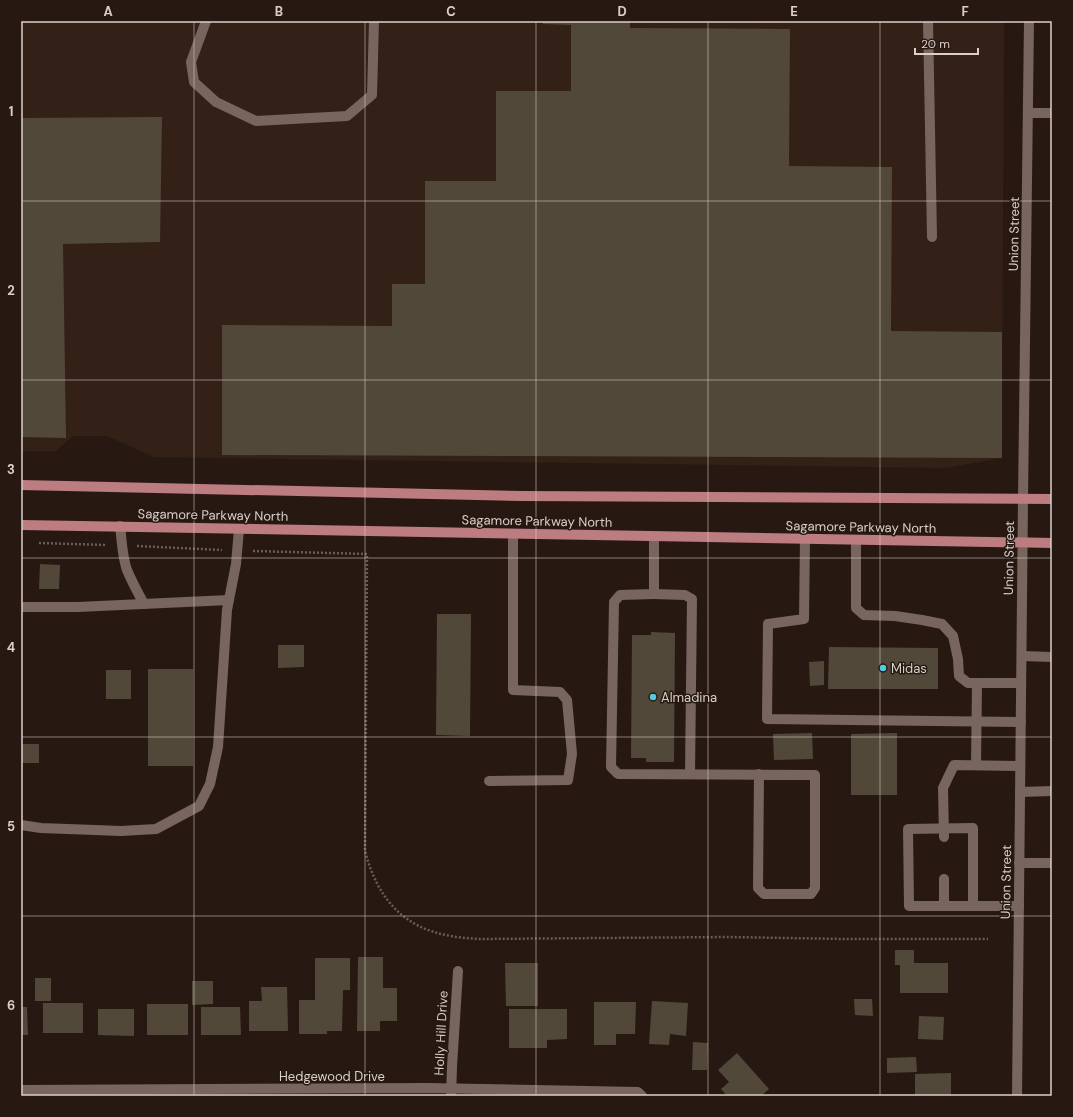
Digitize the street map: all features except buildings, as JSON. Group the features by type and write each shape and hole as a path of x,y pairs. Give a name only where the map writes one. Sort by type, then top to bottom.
{"main road":[{"path":"206,21 191,62 194,82 216,102 256,121 347,116 372,94 374,21"},
{"path":"928,21 932,237"},
{"name":"Union Street","path":"1017,1096 1029,21"},
{"path":"1028,113 1052,113"},
{"name":"Sagamore Parkway North","path":"21,485 522,496 1052,499"},
{"name":"Sagamore Parkway North","path":"21,525 1052,543"},
{"path":"120,526 126,569 144,604"},
{"path":"21,825 41,828 114,831 156,829 199,806 210,784 218,747 227,610 236,564 239,529"},
{"path":"489,781 568,780 572,754 567,700 560,692 513,690 513,534"},
{"path":"654,536 654,594"},
{"path":"805,539 804,619 768,624 767,719 1021,722"},
{"path":"856,540 856,608 864,615 895,616 942,624 954,636 959,676 968,683 1021,683"},
{"path":"690,774 692,599 685,595 620,595 614,602 611,767 618,774 690,774 759,774 815,775 815,888 811,894 764,894 758,888 759,774"},
{"path":"21,607 78,607 229,600"},
{"path":"1022,656 1052,657"},
{"path":"976,765 977,683"},
{"path":"944,833 944,788 954,766 1020,766"},
{"path":"1020,792 1052,791"},
{"path":"973,906 973,828 944,833 908,828 909,906 944,906 973,906 1019,906"},
{"path":"1019,863 1052,863"},
{"path":"944,878 944,906"},
{"name":"Holly Hill Drive","path":"451,1092 458,972"},
{"name":"Hedgewood Drive","path":"21,1090 189,1093 638,1092 642,1096"}],"path":[{"path":"36,543 237,551 367,554 365,851 368,865 383,896 398,913 418,927 451,936 478,939 729,937 988,939"}],"shaded area":[{"path":"21,21 1004,21 1002,458 946,468 154,457 107,436 73,436 56,451 21,451"}],"place":[{"name":"Midas","path":"883,668"},
{"name":"Almadina","path":"653,697"}]}
